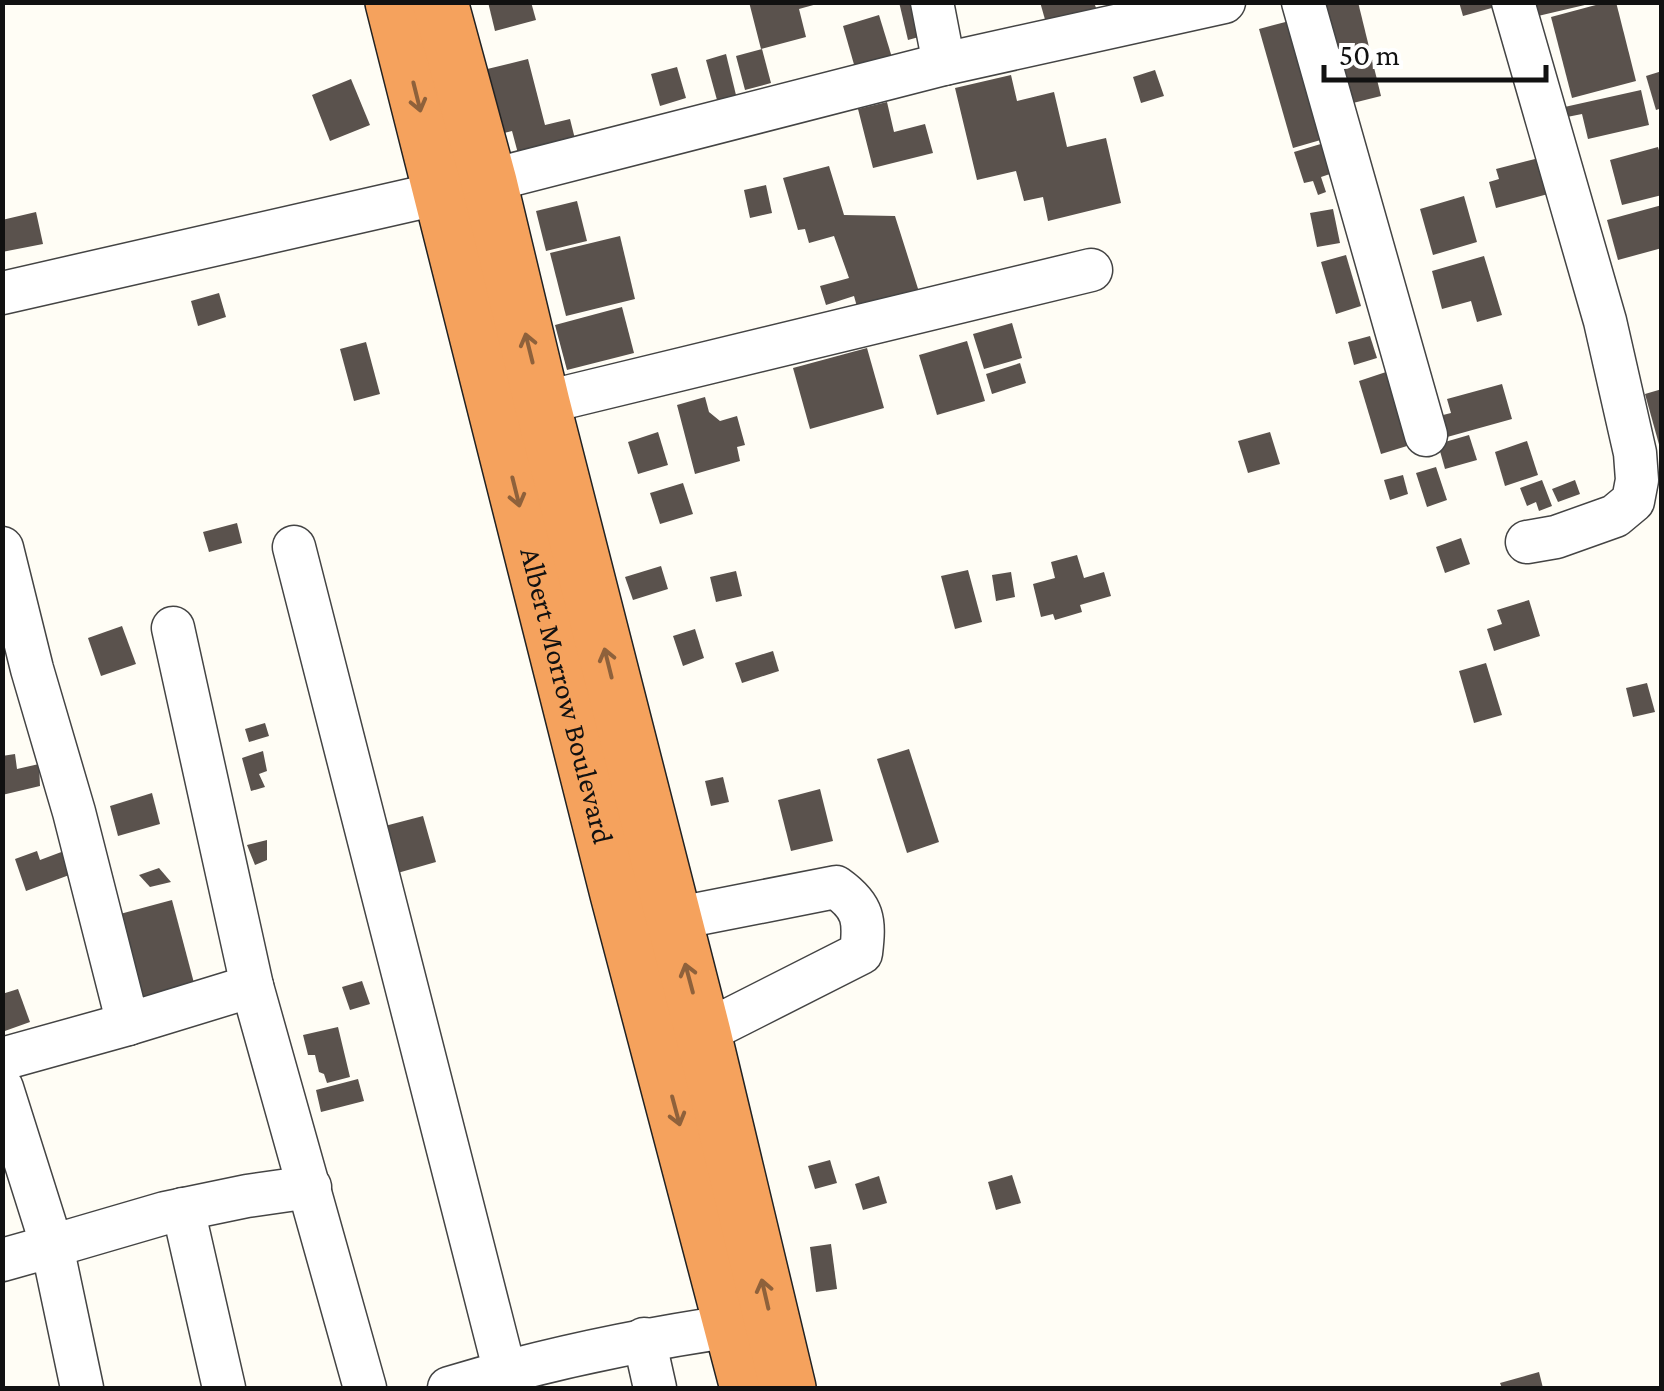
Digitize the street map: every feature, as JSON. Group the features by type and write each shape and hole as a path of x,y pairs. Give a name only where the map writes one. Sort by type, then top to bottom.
{"highway":[{"name":"Albert Morrow Boulevard","path":"394,2 542,403 704,1033 788,1388"},
{"name":"Albert Morrow Boulevard","path":"440,2 465,187 618,894 748,1388"}],"street":[{"path":"932,2 944,64"},
{"path":"2,293 465,187 944,64 1224,2"},
{"path":"1303,2 1426,434"},
{"path":"1514,2 1605,321 1635,453 1637,480 1633,500 1615,516 1556,537 1526,542"},
{"path":"542,403 1091,270"},
{"path":"294,547 507,1380"},
{"path":"2,548 128,1024"},
{"path":"174,628 252,986 365,1388"},
{"path":"673,919 836,887 854,900 864,928 861,953 704,1033"},
{"path":"2,1060 252,986"},
{"path":"2,1088 52,1246 82,1388"},
{"path":"2,1260 183,1209 310,1188"},
{"path":"183,1209 224,1388"},
{"path":"449,1388 507,1380 644,1340 733,1326"},
{"path":"644,1340 655,1388"}],"building":[{"path":"488,2 531,2 536,20 495,31"},
{"path":"749,2 817,4 799,9 806,37 761,49"},
{"path":"899,2 917,2 926,35 908,40"},
{"path":"1040,2 1094,2 1096,8 1046,23"},
{"path":"1319,2 1358,2 1381,96 1337,107"},
{"path":"1459,2 1506,2 1506,4 1463,16"},
{"path":"1535,2 1589,2 1589,4 1538,16"},
{"path":"1616,2 1636,81 1572,98 1551,17"},
{"path":"879,15 894,64 857,75 843,26"},
{"path":"1297,19 1331,137 1293,148 1259,29"},
{"path":"762,49 771,83 745,90 736,56"},
{"path":"726,54 736,95 717,100 706,60"},
{"path":"528,59 545,125 570,119 577,147 520,161 512,131 496,135 479,71"},
{"path":"677,67 686,98 660,106 651,74"},
{"path":"1155,70 1164,96 1141,103 1133,77"},
{"path":"1662,71 1662,108 1656,110 1646,76"},
{"path":"1011,75 1017,101 1054,92 1067,147 1106,138 1121,203 1048,221 1043,197 1024,201 1016,171 977,180 955,88"},
{"path":"351,79 370,125 330,141 312,95"},
{"path":"1641,90 1649,125 1588,139 1582,114 1562,118 1560,108"},
{"path":"887,102 894,132 925,124 933,153 873,168 858,109"},
{"path":"1324,143 1333,173 1321,177 1326,192 1318,195 1313,181 1304,183 1294,152"},
{"path":"1658,147 1662,195 1622,205 1610,160"},
{"path":"1539,158 1548,194 1496,208 1489,182 1499,179 1496,169"},
{"path":"829,166 844,215 895,216 920,295 859,314 854,296 826,305 820,286 849,278 834,236 809,243 805,229 798,230 783,178"},
{"path":"766,185 772,213 750,218 744,190"},
{"path":"1464,196 1477,242 1433,255 1420,209"},
{"path":"577,201 587,241 546,251 536,211"},
{"path":"1662,205 1662,248 1618,260 1607,220"},
{"path":"1333,209 1340,243 1317,247 1310,213"},
{"path":"36,212 43,244 2,252 2,220"},
{"path":"620,236 635,299 566,316 550,253"},
{"path":"1346,255 1361,306 1336,314 1321,262"},
{"path":"1484,256 1502,315 1477,322 1471,301 1442,309 1432,271"},
{"path":"219,293 226,317 198,326 191,301"},
{"path":"622,307 634,353 567,370 555,325"},
{"path":"1012,323 1022,358 984,369 973,334"},
{"path":"1370,336 1377,358 1354,365 1348,342"},
{"path":"967,341 985,401 937,415 919,355"},
{"path":"366,342 380,394 354,401 340,349"},
{"path":"867,348 884,408 810,429 793,368"},
{"path":"1020,363 1026,383 992,394 986,374"},
{"path":"1386,372 1407,446 1381,454 1359,381"},
{"path":"1502,384 1512,419 1440,439 1435,417 1451,413 1447,399"},
{"path":"1662,389 1662,448 1660,448 1645,394"},
{"path":"705,397 709,412 720,421 737,416 745,445 737,447 740,461 695,474 677,405"},
{"path":"658,432 668,465 638,474 628,442"},
{"path":"1270,432 1280,464 1248,473 1238,441"},
{"path":"1469,435 1477,460 1445,469 1438,444"},
{"path":"1527,441 1538,475 1505,486 1495,452"},
{"path":"1436,467 1447,500 1427,507 1416,473"},
{"path":"1403,475 1408,494 1390,500 1384,480"},
{"path":"1542,480 1552,506 1539,511 1536,502 1527,506 1520,488"},
{"path":"1575,480 1580,494 1558,502 1552,489"},
{"path":"683,483 693,514 660,524 650,493"},
{"path":"237,523 242,543 209,552 203,532"},
{"path":"1461,538 1470,564 1445,573 1436,547"},
{"path":"1077,555 1084,578 1104,572 1111,596 1080,605 1082,612 1055,620 1053,614 1041,617 1033,584 1055,578 1051,562"},
{"path":"661,566 668,589 633,600 625,577"},
{"path":"968,570 982,622 955,629 941,576"},
{"path":"736,571 742,596 716,602 710,577"},
{"path":"1011,572 1015,597 996,601 992,575"},
{"path":"1529,600 1540,636 1494,651 1487,629 1502,624 1497,610"},
{"path":"122,626 136,664 101,676 88,638"},
{"path":"695,629 704,658 683,666 673,636"},
{"path":"773,651 779,671 742,683 735,663"},
{"path":"1486,663 1502,715 1474,723 1459,671"},
{"path":"1647,683 1655,712 1633,717 1626,688"},
{"path":"265,723 269,736 249,742 245,729"},
{"path":"909,749 939,842 907,853 877,759"},
{"path":"263,751 267,771 259,774 265,787 251,791 242,758"},
{"path":"15,754 17,769 39,764 40,786 2,795 2,756"},
{"path":"723,777 729,802 711,806 705,781"},
{"path":"820,789 833,841 791,851 778,800"},
{"path":"152,793 160,824 118,836 110,806"},
{"path":"423,816 436,862 394,874 381,827"},
{"path":"267,840 267,860 255,865 247,845"},
{"path":"37,851 40,860 64,851 72,874 26,891 15,859"},
{"path":"159,868 171,882 150,887 139,875"},
{"path":"172,900 194,983 142,997 120,914"},
{"path":"362,981 370,1004 350,1010 342,987"},
{"path":"18,989 30,1022 2,1032 2,994"},
{"path":"338,1027 350,1077 327,1083 319,1072 315,1055 308,1055 303,1035"},
{"path":"358,1079 364,1101 321,1112 316,1090"},
{"path":"830,1160 837,1183 815,1189 808,1166"},
{"path":"1012,1175 1021,1203 996,1210 988,1182"},
{"path":"879,1176 887,1203 863,1210 855,1184"},
{"path":"831,1244 837,1289 816,1292 810,1247"},
{"path":"1539,1372 1543,1388 1502,1388 1500,1383"}]}
